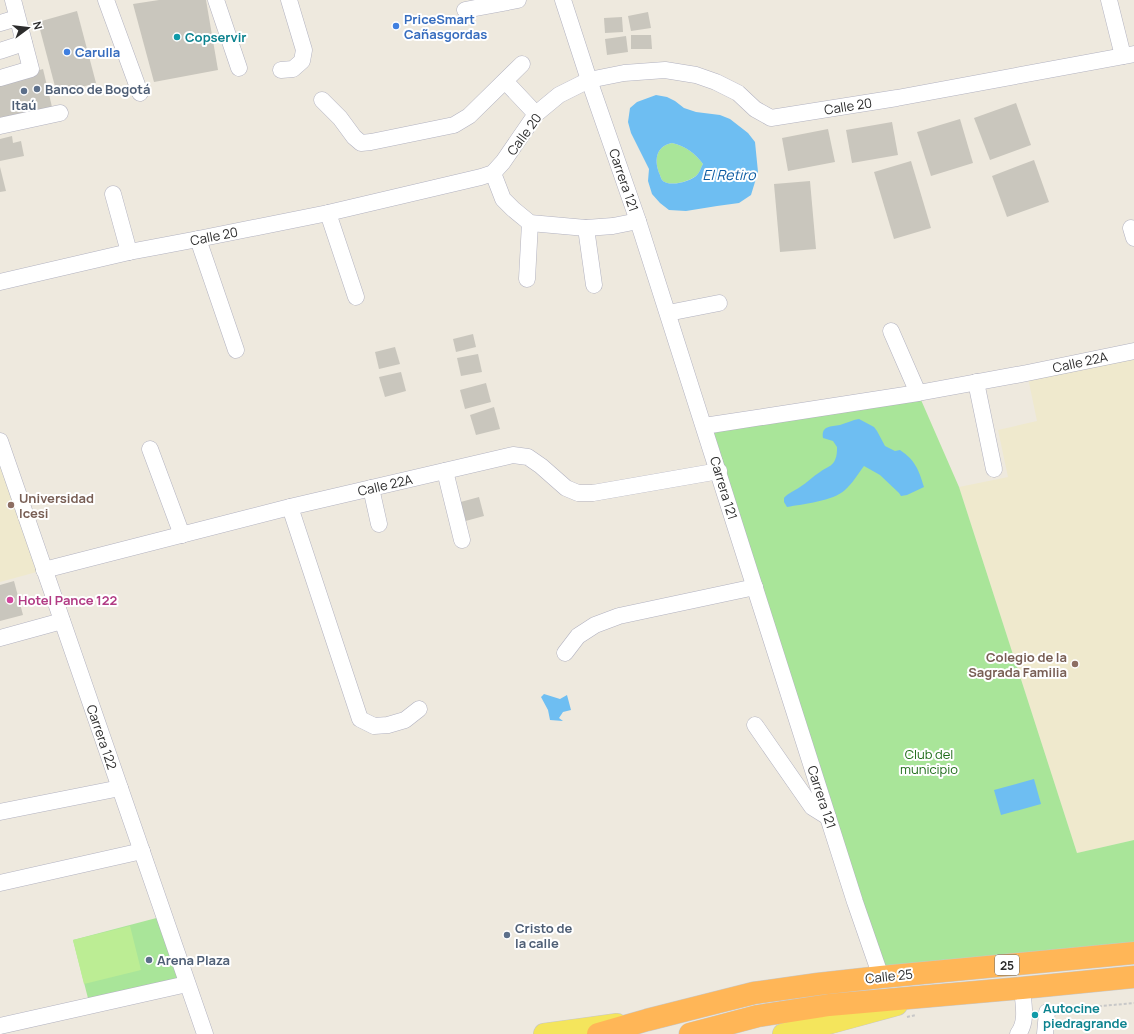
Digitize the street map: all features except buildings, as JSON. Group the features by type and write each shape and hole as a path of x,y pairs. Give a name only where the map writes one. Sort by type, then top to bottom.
{"highway":[{"name":"Calle 25","path":"598,1034 754,993 881,977 1134,953"},
{"name":"Calle 25","path":"690,1034 723,1031 758,1016 829,1005 1134,977"}],"main road":[{"name":"Calle 25","path":"783,1034 833,1028 928,996"},
{"name":"Calle 25","path":"544,1034 647,1020"}],"street":[{"path":"0,78 31,69 13,0"},
{"path":"106,0 140,93"},
{"path":"216,0 239,68"},
{"path":"281,70 293,69 302,61 304,50 289,0"},
{"path":"465,10 518,0"},
{"name":"Carrera 121","path":"563,0 668,313 855,902 881,977"},
{"path":"1109,0 1129,55"},
{"path":"0,23 17,18"},
{"path":"0,51 24,43"},
{"name":"Calle 20","path":"0,282 129,252 328,213 481,178 493,173 503,162 536,114 559,96 589,80 624,73 665,70 696,76 716,82 738,93 755,110 771,118 897,98 1129,55"},
{"path":"322,100 340,118 354,137 361,143 371,142 454,125 469,116 522,64"},
{"path":"505,81 536,114"},
{"path":"0,126 60,113"},
{"path":"493,173 503,198 513,209 530,223 586,228 613,226 638,221"},
{"path":"114,194 129,252"},
{"path":"328,213 356,297"},
{"path":"527,279 530,223"},
{"path":"586,228 594,285"},
{"path":"198,239 236,350"},
{"path":"668,313 719,303"},
{"path":"891,331 918,393"},
{"name":"Calle 22A","path":"704,426 918,393 1134,351"},
{"path":"976,382 994,469"},
{"name":"Carrera 122","path":"0,441 205,1034"},
{"path":"150,448 182,535"},
{"name":"Calle 22A","path":"44,570 290,507 513,455 528,458 541,466 566,488 578,493 593,493 719,471"},
{"path":"445,471 462,540"},
{"path":"371,488 379,524"},
{"path":"290,507 360,719 374,726 388,725 405,720 419,709"},
{"path":"565,653 578,636 595,625 618,616 754,587"},
{"path":"0,638 62,621"},
{"path":"755,724 812,807 828,817"},
{"path":"0,812 120,788"},
{"path":"0,883 142,851"},
{"path":"0,1026 188,984"},
{"path":"1018,1034 1022,1030 1025,1015 1022,988"},
{"path":"1045,1034 1047,1012"}],"path":[{"path":"1047,1012 1134,1003"}],"shaded area":[{"name":"Colegio de la Sagrada Familia","path":"1134,351 1134,840 1077,853 959,487 1008,477 998,430 1037,421 1027,373"},
{"name":"Universidad Icesi","path":"0,441 44,570 0,582"}],"green space":[{"path":"672,143 689,150 697,156 703,164 698,174 694,177 675,184 662,180 657,165 657,155 659,151 662,147"},
{"name":"Club del municipio","path":"918,393 959,487 1077,853 1134,840 1134,953 881,977 704,426"},
{"path":"164,916 187,984 90,1006 73,940"},
{"path":"130,926 141,970 84,984 73,940"}],"water":[{"name":"El Retiro","path":"656,95 667,97 684,108 696,112 720,115 730,119 748,133 755,142 758,172 751,195 739,203 686,211 669,210 660,203 652,194 648,181 649,169 631,133 628,122 630,108 637,102","holes":["672,143 689,150 697,156 703,164 697,175 686,181 675,184 662,180 657,165 657,155 659,151 662,147"]},
{"path":"859,419 874,427 885,446 895,451 900,450 913,462 918,470 924,487 907,495 901,496 880,475 864,466 850,485 840,494 818,502 787,507 784,502 784,498 789,493 831,465 835,460 837,455 837,447 833,441 823,438 825,429 827,427 840,425"},
{"path":"544,694 560,699 567,695 571,710 563,712 559,718 563,721 550,720 548,710 541,697"},
{"path":"1034,779 1041,804 1001,815 994,790"}],"place":[{"name":"PriceSmart Cañasgordas","path":"396,26"},
{"name":"Copservir","path":"177,37"},
{"name":"Carulla","path":"67,52"},
{"name":"Banco de Bogotá","path":"37,89"},
{"name":"Itaú","path":"24,91"},
{"name":"Universidad Icesi","path":"11,505"},
{"name":"Hotel Pance 122","path":"10,600"},
{"name":"Colegio de la Sagrada Familia","path":"1075,664"},
{"name":"Cristo de la calle","path":"507,935"},
{"name":"Arena Plaza","path":"149,960"},
{"name":"Autocine piedragrande","path":"1035,1015"}]}
